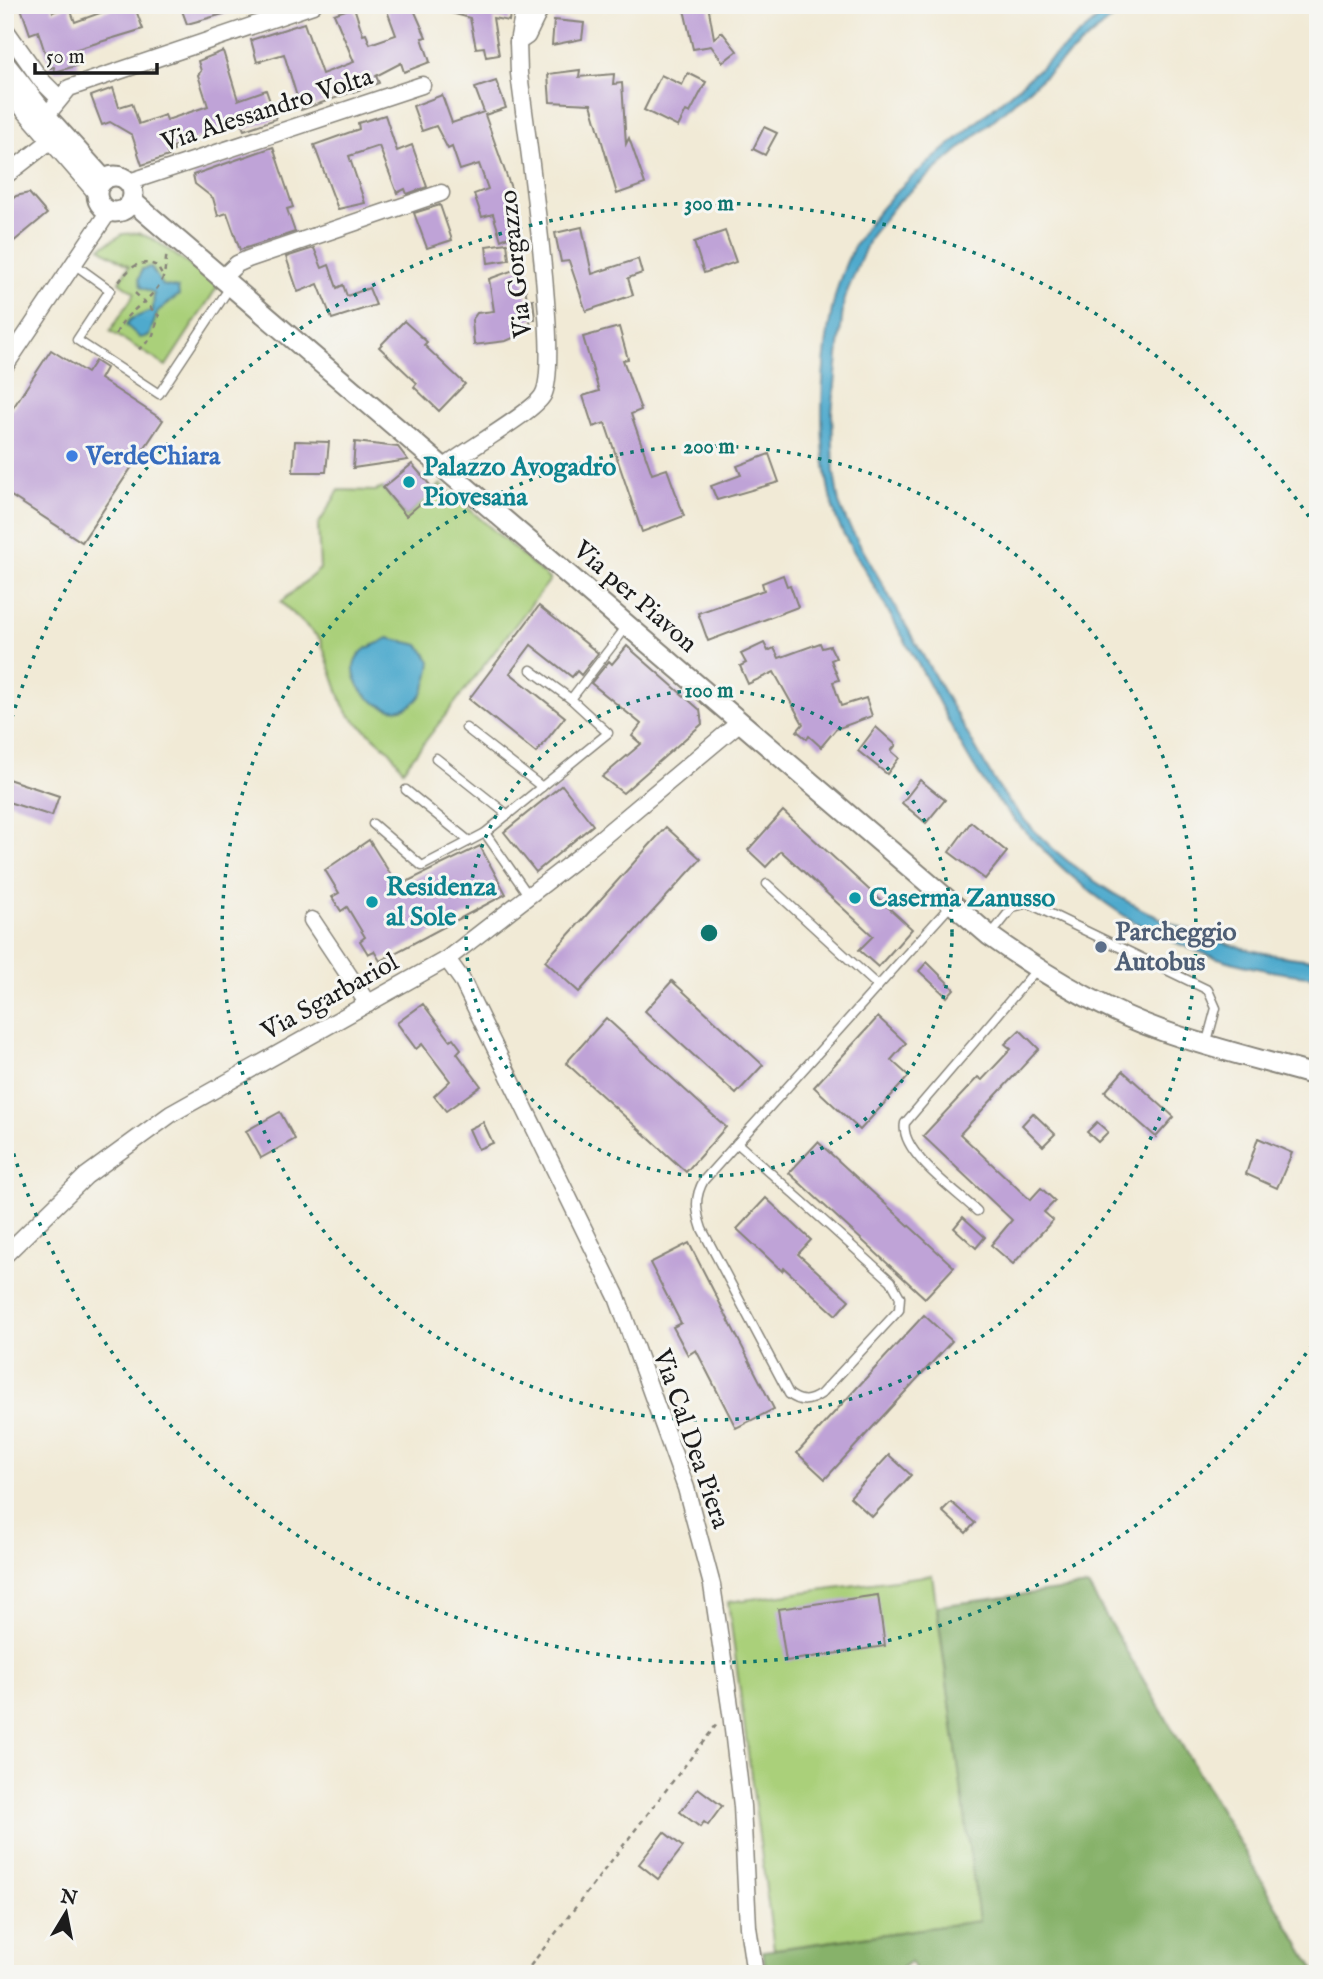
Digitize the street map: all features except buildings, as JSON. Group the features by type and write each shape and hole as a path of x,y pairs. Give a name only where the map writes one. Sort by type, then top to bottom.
{"street":[{"path":"46,116 58,98 69,88 313,5"},
{"name":"Via Gorgazzo","path":"445,467 466,450 534,406 543,395 549,380 549,333 518,42 525,5"},
{"path":"518,42 527,36 542,5"},
{"path":"5,29 41,80 58,98"},
{"path":"5,64 101,187 100,204 109,211 120,212 130,192 120,177 101,187"},
{"name":"Via Alessandro Volta","path":"130,192 422,85"},
{"path":"5,88 50,141 101,187"},
{"path":"5,176 50,141"},
{"name":"Via per Piavon","path":"130,192 228,281 990,936 1037,969 1131,1018 1206,1045 1318,1076"},
{"path":"228,281 237,264 248,259 442,193"},
{"path":"5,366 109,211"},
{"name":"Via Sgarbariol","path":"5,1255 116,1152 171,1114 447,959 529,896 740,722"},
{"path":"312,920 368,1004"},
{"name":"Via Cal Dea Piera","path":"447,959 462,980 617,1297 686,1488 712,1585 731,1713 742,1806 748,1927 755,1974"}],"lane":[{"path":"73,264 110,290 77,340 159,394 228,281"},
{"path":"571,699 628,625"},
{"path":"373,824 422,866 485,833 608,733 571,699 531,670"},
{"path":"466,728 542,787"},
{"path":"436,758 508,815"},
{"path":"406,790 469,841"},
{"path":"485,833 529,896"},
{"path":"766,884 878,986"},
{"path":"990,936 1013,907 1028,903 1208,989 1216,1008 1206,1045"},
{"path":"737,1143 891,1281 900,1297 899,1310 821,1394 812,1400 796,1399 789,1394 697,1214 700,1186 737,1143 951,905"},
{"path":"977,1211 916,1155 904,1137 905,1123 1037,969"}],"path":[{"path":"116,334 123,320 154,292 164,278 168,249"},
{"path":"119,282 131,268 142,263 157,266 164,278"},
{"path":"135,293 158,312 153,336 139,349"},
{"path":"524,1974 713,1727 731,1713"}],"green space":[{"path":"138,233 155,240 218,286 166,366 110,331 135,293 119,282 129,266 100,248 123,234"},
{"path":"441,484 550,580 403,770 390,751 350,716 343,705 320,639 281,602 320,569 318,525 339,490 375,491 383,488 406,516"},
{"path":"932,1575 980,1921 774,1949 728,1602"},
{"path":"1088,1586 1317,1974 918,1974 910,1962 892,1974 766,1974 763,1951 979,1921 937,1606"}],"water":[{"path":"1114,5 1127,5 897,203 870,237 844,299 832,413 834,473 839,503 847,522 992,777 1020,815 1053,849 1092,879 1134,905 1179,927 1225,943 1272,954 1318,960 1318,977 1234,963 1181,945 1131,920 1107,904 1045,852 991,792 972,763 843,533 830,494 822,430 824,361 835,297 843,271 863,231 881,208 912,177"},
{"path":"151,267 162,285 178,288 179,295 158,311 149,336 140,338 126,325 131,319 153,310 154,293 141,287 139,279 142,269"},
{"path":"388,638 419,645 431,661 424,690 411,705 395,709 378,704 365,693 356,679 355,663 364,650"}],"place":[{"name":"VerdeChiara","path":"72,456"},
{"name":"Palazzo Avogadro Piovesana","path":"409,482"},
{"name":"Caserma Zanusso","path":"855,898"},
{"name":"Residenza al Sole","path":"372,902"},
{"name":"Parcheggio Autobus","path":"1101,947"}]}
